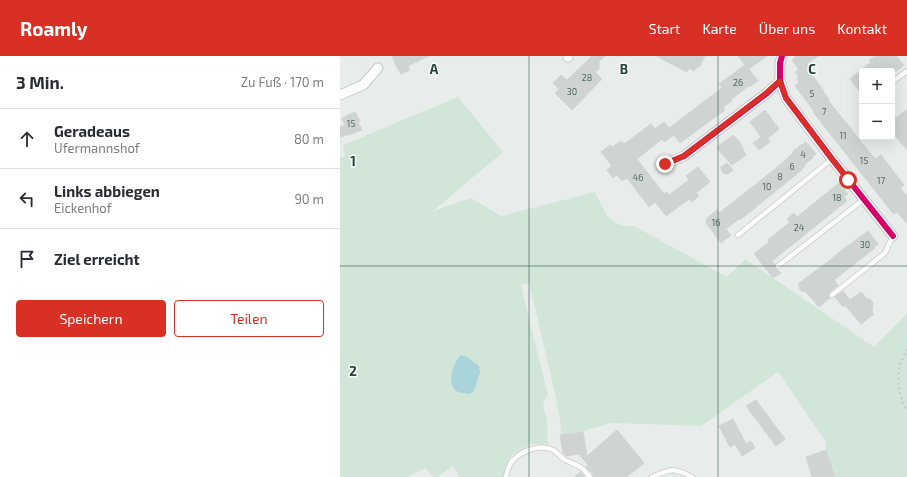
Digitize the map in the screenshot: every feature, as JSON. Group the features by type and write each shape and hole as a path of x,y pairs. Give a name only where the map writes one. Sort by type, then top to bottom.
{"street":[{"path":"782,56 780,63 780,81 786,98 893,236"},
{"path":"340,95 363,85 378,68"},
{"path":"665,164 684,156 780,81"}],"lane":[{"path":"895,80 907,71"},
{"path":"738,235 832,159"},
{"path":"778,266 864,200"},
{"path":"832,295 885,253 893,236"},
{"path":"506,477 509,466 519,455 529,450 539,448 553,450 564,459 580,467 590,477"},
{"path":"652,477 670,470 676,470 692,477"}],"path":[{"path":"907,349 899,369 899,389 902,401 907,411"}],"green space":[{"path":"458,97 503,152 433,211 471,198 501,216 595,192 607,216 618,224 634,226 727,277 745,259 874,347 907,314 907,477 836,477 826,450 826,442 778,372 701,426 612,423 561,435 555,393 529,283 521,285 548,395 543,403 547,421 548,444 530,444 512,455 503,477 460,477 453,466 438,477 434,477 425,468 408,477 340,477 340,158 345,156 343,145"}],"water":[{"path":"461,355 467,357 479,366 480,372 474,391 470,394 461,393 455,390 451,382 453,367"}],"building":[{"path":"392,56 429,56 408,66 410,70 401,74"},
{"path":"592,56 605,56 599,62 599,69 595,72 602,79 572,110 555,93 559,89 553,83 561,75 567,80"},
{"path":"656,56 705,56 700,66 694,71 689,68 687,72"},
{"path":"738,56 767,56 749,69 758,81 749,87 748,86 723,107 725,110 680,143 674,135 664,142 662,139 637,159 664,194 667,192 669,195 689,180 686,176 698,167 710,182 696,193 699,196 692,202 689,199 666,216 655,202 649,207 627,178 622,181 617,175 613,178 607,170 612,166 601,152 610,145 612,147 621,141 624,144 651,124 655,129 664,122 669,128 722,88 719,84 745,65"},
{"path":"796,56 818,56 807,64 810,68 808,70 824,91 823,92 829,99 828,100 875,159 881,155 904,185 900,188 907,196 907,224 897,212 894,214 891,211 813,112 814,111 795,86 799,82 797,78 799,77 795,72 799,70 792,60"},
{"path":"875,56 896,56 904,65 895,72 895,68 864,68 871,62 869,60"},
{"path":"859,72 859,90 850,79"},
{"path":"907,109 907,150 895,136 895,119"},
{"path":"765,110 779,129 768,138 770,142 759,150 753,143 761,137 750,122"},
{"path":"355,112 360,121 358,122 362,130 340,137 340,127 345,125 342,118"},
{"path":"733,135 739,141 746,155 732,165 717,147"},
{"path":"806,142 816,154 812,157 813,158 804,165 805,166 802,170 740,220 739,219 726,229 731,235 721,243 706,223 707,218 717,210 719,213 775,169 794,152 793,151"},
{"path":"727,163 733,170 728,174 724,174 721,167"},
{"path":"839,183 848,194 844,197 847,201 772,261 775,268 781,273 773,278 754,254 790,222 787,219 794,213 797,217"},
{"path":"868,231 878,244 834,280 838,285 829,293 828,296 830,298 819,307 806,292 801,291 799,288 799,283"},
{"path":"843,291 850,300 861,292 873,303 872,312 874,314 861,324 845,305 843,307 835,297"},
{"path":"756,400 785,439 776,446 746,406"},
{"path":"733,419 746,444 751,441 755,448 742,456 735,444 730,447 719,426"},
{"path":"617,430 644,463 627,477 594,477 586,467 588,465 579,454 566,456 563,453 560,435 583,432 587,456"},
{"path":"826,450 835,477 812,477 806,457"},
{"path":"580,472 585,477 574,477"}],"cycle path":[{"path":"782,56 780,63 780,81 786,98 893,236"},
{"path":"665,164 684,156 767,93 780,81"}],"route":[{"path":"665,164 684,156 780,81 786,98 848,180"}]}
